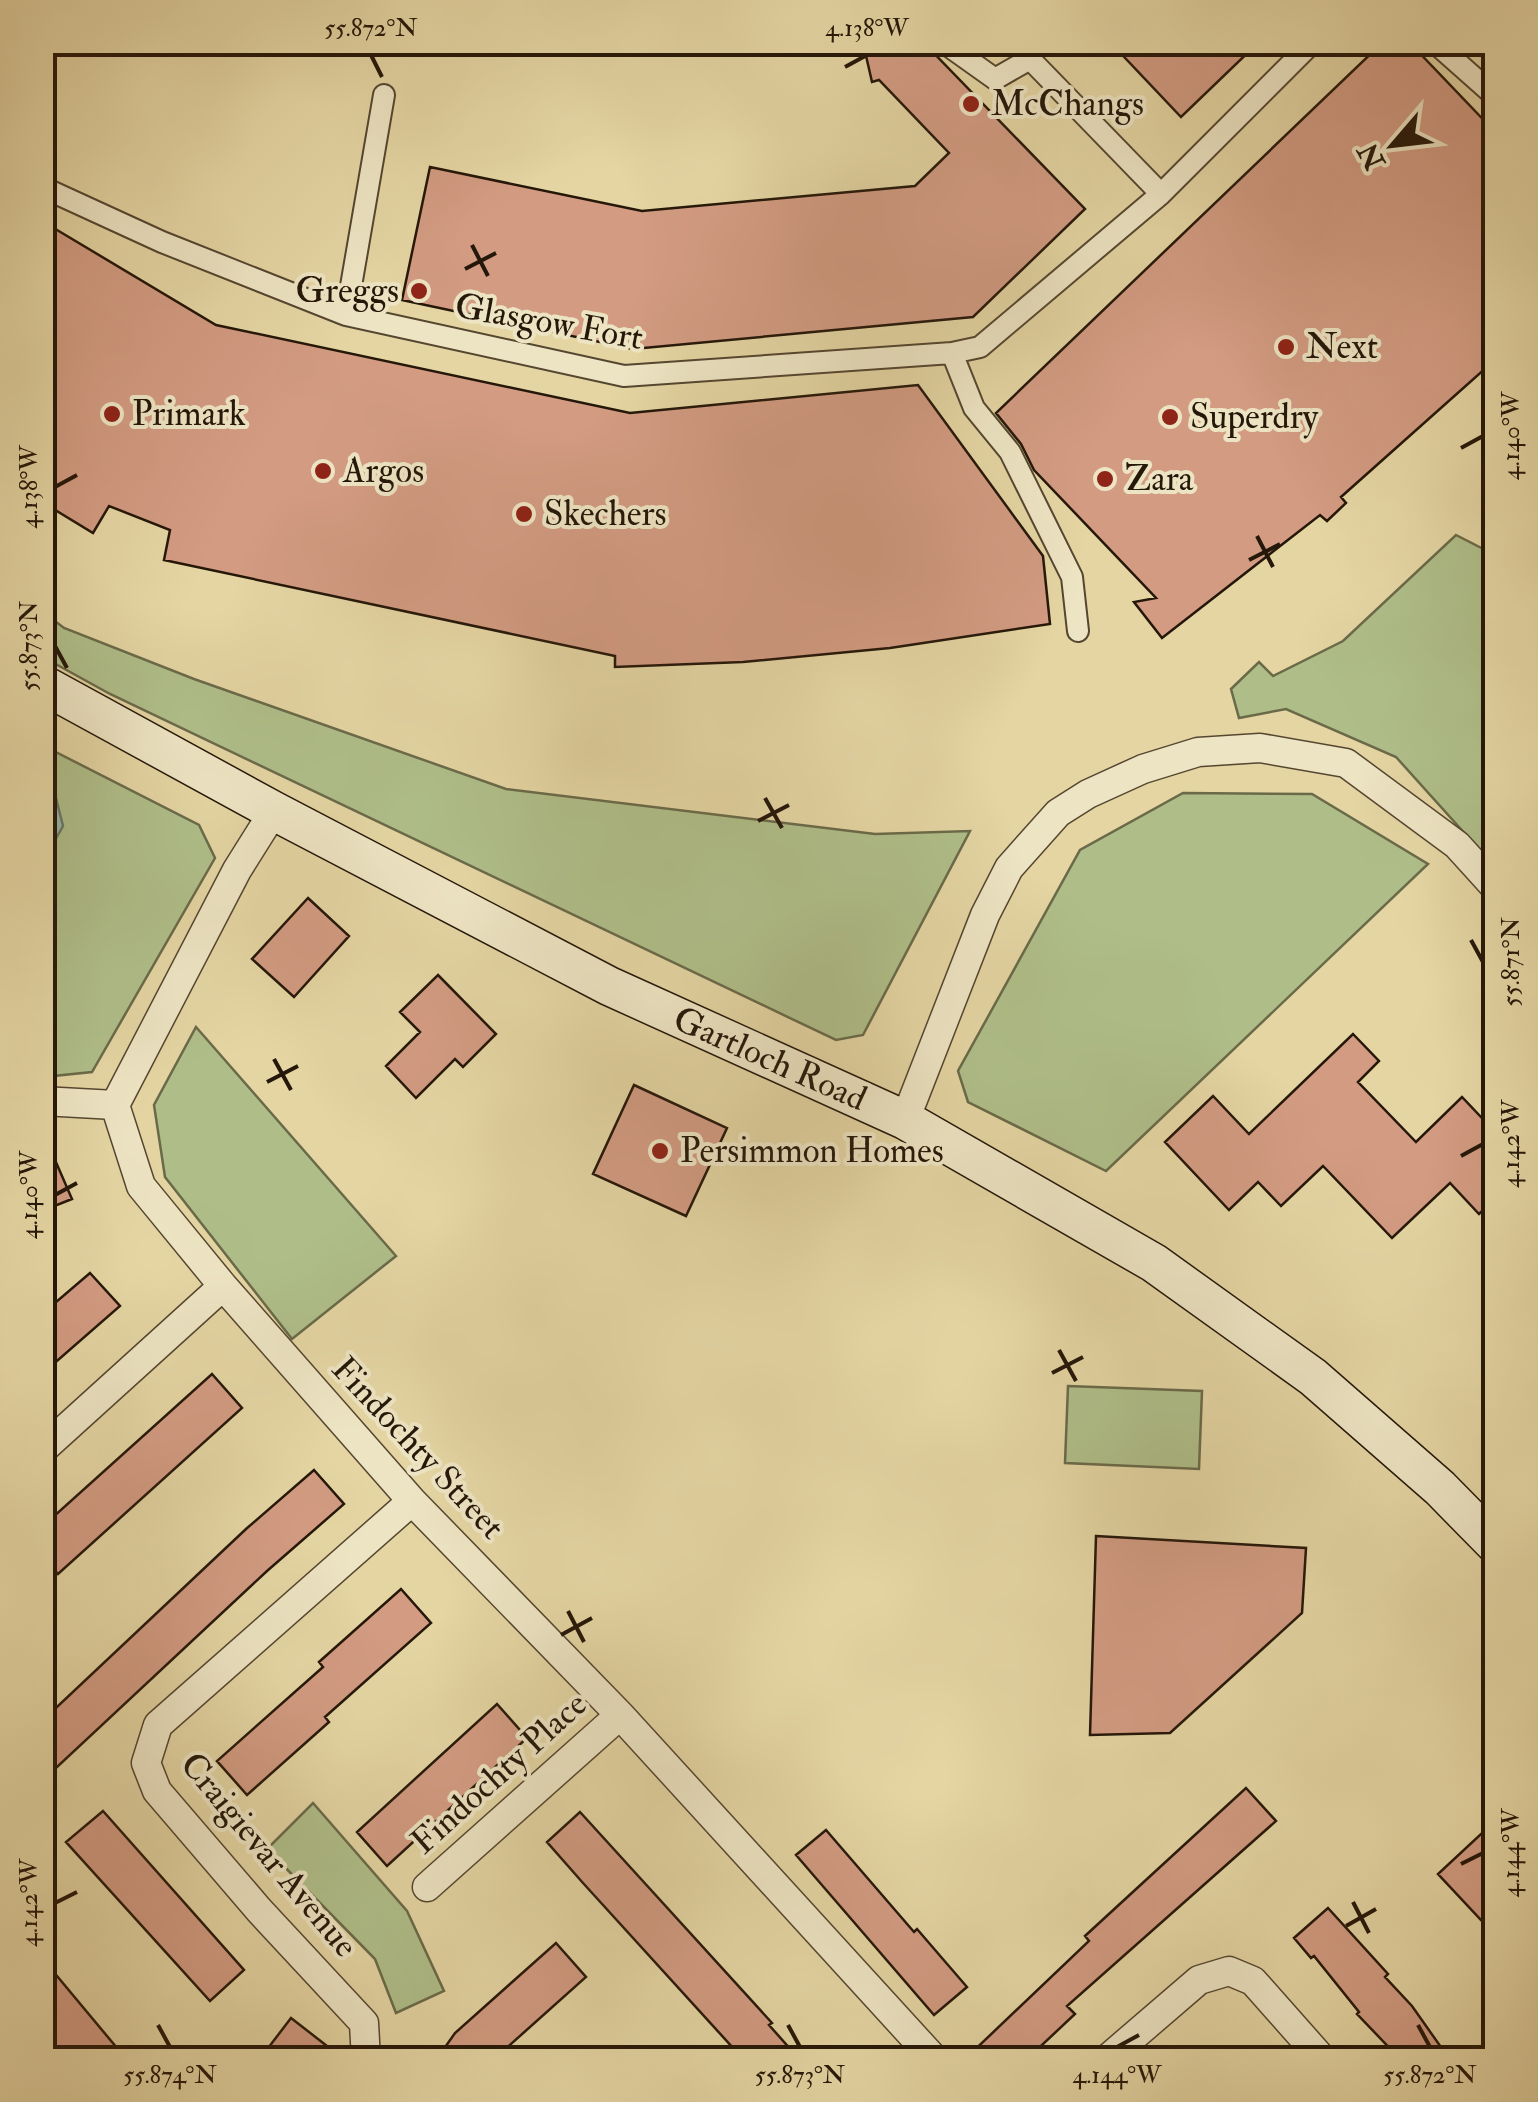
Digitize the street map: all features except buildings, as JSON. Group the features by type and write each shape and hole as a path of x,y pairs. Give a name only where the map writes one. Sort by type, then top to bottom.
{"main road":[{"name":"Gartloch Road","path":"42,684 274,811 609,986 905,1120 1154,1262 1297,1366 1440,1488 1496,1546"}],"street":[{"path":"943,42 995,79 1034,51 1161,194"},
{"name":"Glasgow Fort","path":"42,187 162,242 346,315 624,376 952,353 980,347 1161,194 1313,42"},
{"path":"1434,42 1496,97"},
{"path":"346,315 384,95"},
{"path":"952,353 974,408 1010,452 1072,576 1078,632"},
{"path":"905,1120 985,915 1009,868 1058,814 1088,794 1143,769 1198,752 1260,748 1346,763 1457,846 1496,888"},
{"path":"42,1101 116,1104 237,870 274,811"},
{"name":"Findochty Street","path":"116,1104 140,1186 223,1286 412,1501 620,1715 934,2060"},
{"path":"42,1450 223,1286"},
{"name":"Craigievar Avenue","path":"366,2060 364,2023 157,1791 146,1763 158,1725 412,1501"},
{"name":"Findochty Place","path":"427,1886 620,1715"},
{"path":"1106,2060 1199,1980 1228,1970 1252,1982 1324,2060"}],"green space":[{"path":"1456,535 1495,555 1495,867 1396,757 1286,709 1239,718 1231,689 1259,662 1273,676 1343,641"},
{"path":"43,612 64,628 194,679 506,789 875,834 970,831 863,1035 836,1040 110,694 43,657"},
{"path":"42,745 199,825 215,858 92,1072 43,1077"},
{"path":"1183,793 1312,794 1428,864 1106,1171 968,1102 958,1071 1080,850"},
{"path":"196,1027 396,1256 292,1339 165,1177 154,1105"},
{"path":"1068,1386 1202,1391 1199,1469 1065,1463"},
{"path":"313,1803 407,1911 444,1991 396,2013 375,1959 267,1849"}],"shaded area":[{"path":"43,780 53,786 63,826 43,861"}],"place":[{"name":"McChangs","path":"971,104"},
{"name":"Greggs","path":"419,291"},
{"name":"Next","path":"1286,347"},
{"name":"Primark","path":"112,414"},
{"name":"Superdry","path":"1170,417"},
{"name":"Argos","path":"323,471"},
{"name":"Zara","path":"1105,479"},
{"name":"Skechers","path":"524,514"},
{"name":"Persimmon Homes","path":"660,1151"}]}
